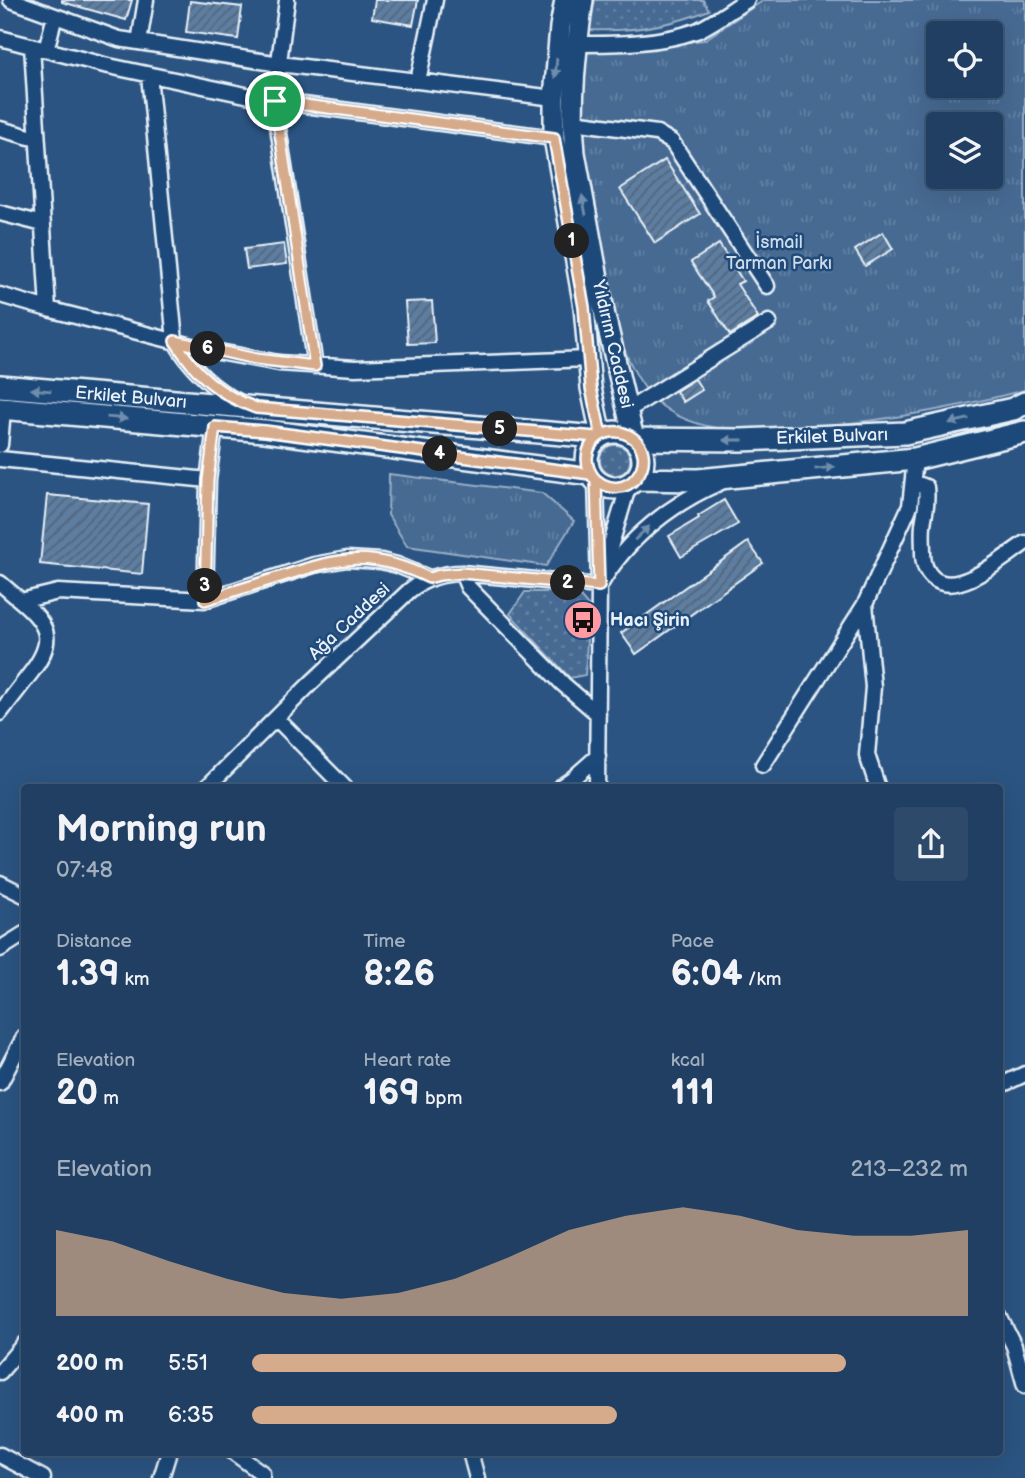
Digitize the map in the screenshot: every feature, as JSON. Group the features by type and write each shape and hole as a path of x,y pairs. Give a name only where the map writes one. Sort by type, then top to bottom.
{"main road":[{"name":"Erkilet Bulvarı","path":"0,386 599,436"},
{"name":"Erkilet Bulvarı","path":"634,439 741,440 905,433 1013,409 1025,403"},
{"name":"Erkilet Bulvarı","path":"2,408 265,431 593,477"},
{"path":"612,431 634,439 642,453 642,469 632,481 618,488 602,485 593,477 586,458 588,450 599,436 612,431"},
{"name":"Erkilet Bulvarı","path":"632,481 698,480 915,459 1025,432"}],"street":[{"path":"11,0 120,39 280,64 554,98"},
{"path":"139,42 146,0"},
{"path":"287,0 275,101 315,366"},
{"path":"418,81 435,0"},
{"name":"Yıldırım Caddesi","path":"565,0 554,98 554,138 584,307 591,388 599,436"},
{"name":"Yıldırım Caddesi","path":"583,0 573,88 578,175 605,316 634,439"},
{"path":"577,44 647,41 698,30 747,0"},
{"path":"48,309 37,139 39,48 55,16"},
{"path":"0,37 104,65 275,101 554,138"},
{"path":"149,75 175,341 190,364 209,383 231,398 256,408"},
{"path":"573,122 652,132 668,138 767,286"},
{"path":"0,129 37,139"},
{"path":"0,212 43,225"},
{"path":"0,295 175,341 279,363 355,368 588,359"},
{"path":"628,410 769,322"},
{"path":"0,445 2,408"},
{"path":"205,600 208,480 215,427"},
{"path":"0,459 208,480"},
{"path":"763,765 865,604 910,506 915,459"},
{"path":"593,477 599,586 597,784"},
{"path":"599,586 609,568 654,523 691,496 733,477"},
{"path":"599,586 632,481"},
{"path":"913,482 926,487 928,502 923,526 923,561 928,572 938,581 951,584 967,581 1025,543"},
{"path":"21,601 58,592 205,600 314,565 347,559 389,563 429,578"},
{"path":"462,573 468,587 563,684 598,714"},
{"name":"Ağa Caddesi","path":"210,784 410,590 429,578 462,573 599,586"},
{"path":"0,583 36,615 46,635 46,648 40,661 0,713"},
{"path":"865,604 873,687 867,755 877,784"},
{"path":"276,718 341,784"},
{"path":"564,784 598,756"},
{"path":"0,883 21,894"},
{"path":"0,949 21,936"},
{"path":"0,1083 21,1043"},
{"path":"1003,1084 1025,1074"},
{"path":"1003,1324 1014,1346 1025,1386"},
{"path":"0,1372 21,1348"},
{"path":"0,1455 43,1478"},
{"path":"161,1478 168,1456"},
{"path":"239,1456 262,1473 262,1478"},
{"path":"471,1456 477,1478"}],"green space":[{"path":"595,0 703,0 709,10 650,27 589,30"},
{"name":"İsmail Tarman Parkı","path":"764,0 1025,0 1025,390 938,410 879,419 750,430 698,424 662,406 646,390 634,371 616,325 585,162 580,51 704,40"},
{"path":"615,445 621,446 629,454 629,466 621,474 615,475 609,474 601,466 600,460 601,454 609,446"},
{"path":"389,474 542,493 574,521 546,566 407,546 388,515"},
{"path":"525,592 576,592 589,607 585,675 570,678 510,614"}],"building":[{"path":"62,0 132,0 126,20"},
{"path":"375,0 418,0 413,25 372,18"},
{"path":"190,1 242,7 238,39 186,32"},
{"path":"665,160 700,214 655,243 620,189"},
{"path":"883,232 893,249 865,266 855,250"},
{"path":"284,244 287,264 247,269 244,249"},
{"path":"719,244 743,281 737,284 758,317 730,335 708,301 714,297 691,262"},
{"path":"432,301 435,343 408,344 405,302"},
{"path":"695,379 702,390 683,402 676,391"},
{"path":"47,495 148,504 142,574 40,564"},
{"path":"724,500 738,524 681,557 669,536"},
{"path":"748,542 763,563 636,654 621,633"}],"place":[{"name":"Hacı Şirin","path":"583,620"}],"route":[{"path":"275,101 315,366 232,355 175,341 199,374 219,391 256,408 597,437 601,435 604,433 612,431 620,432 628,434 639,445 642,469 626,486 610,488 602,485 590,474 265,431 215,427 208,480 205,600 314,565 347,559 381,561 429,578 462,573 599,586 596,480 590,474 586,458 592,443 601,435 591,388 584,307 554,138 275,101"}]}
